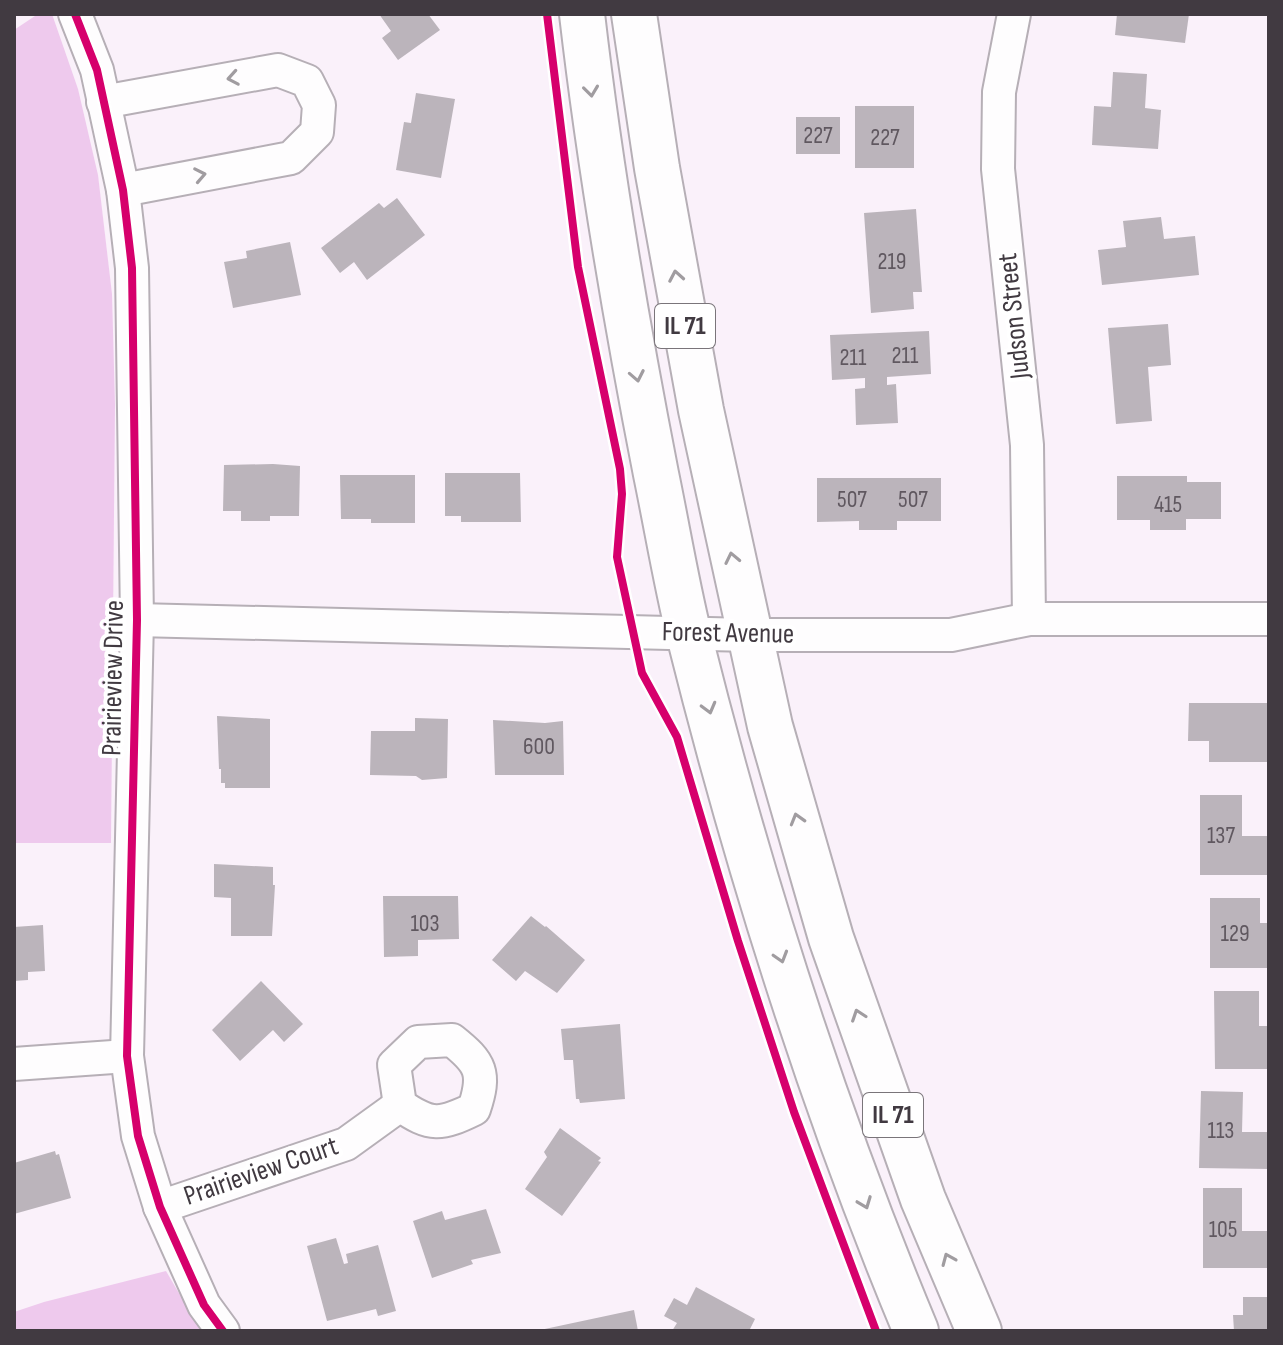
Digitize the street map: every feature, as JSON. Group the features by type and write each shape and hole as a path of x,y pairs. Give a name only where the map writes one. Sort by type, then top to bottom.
{"main road":[{"name":"IL 71","path":"582,14 597,146 628,335 688,632 751,859 817,1069 865,1204 916,1331"},
{"name":"IL 71","path":"634,14 657,168 701,410 770,726 831,938 923,1199 979,1331"}],"street":[{"name":"Prairieview Drive","path":"75,14 97,70 123,190 132,268 137,620 127,1056 138,1136 160,1207 204,1305 223,1331"},
{"name":"Judson Street","path":"1014,14 999,92 998,169 1027,445 1029,619"},
{"path":"103,102 278,70 307,81 319,105 317,132 291,158 123,190"},
{"name":"Forest Avenue","path":"137,620 749,635 951,635 1029,619 1269,619"},
{"path":"14,1064 127,1056"},
{"name":"Prairieview Court","path":"160,1207 346,1144 400,1105"}],"shaded area":[{"path":"38,14 52,14 78,89 98,175 112,294 115,405 111,843 14,843 14,30"},
{"path":"166,1271 201,1331 14,1331 14,1312"}],"building":[{"path":"379,14 428,14 440,30 398,60 382,38 391,31"},
{"path":"1117,14 1189,14 1185,43 1115,35"},
{"path":"1113,72 1147,74 1145,108 1161,110 1158,149 1092,145 1094,106 1111,107"},
{"path":"416,93 455,99 441,178 396,170 404,122 411,123"},
{"path":"855,106 914,106 914,168 855,168"},
{"path":"796,117 840,117 840,154 796,154"},
{"path":"397,198 425,235 367,280 354,262 340,273 321,248 379,203 384,208"},
{"path":"916,209 922,292 913,292 914,309 871,313 864,213"},
{"path":"1161,217 1164,239 1195,236 1199,275 1102,285 1098,250 1126,247 1123,221"},
{"path":"290,242 301,295 233,308 224,262 247,258 246,251"},
{"path":"1168,324 1171,365 1148,367 1152,421 1116,424 1108,328"},
{"path":"929,331 931,374 887,377 887,385 896,384 898,423 856,425 855,389 865,388 865,378 832,380 830,335"},
{"path":"224,465 300,466 299,516 270,516 270,521 241,521 241,511 223,511"},
{"path":"445,473 520,473 521,522 461,522 461,516 445,516"},
{"path":"340,475 415,475 415,523 341,519"},
{"path":"1117,476 1187,476 1187,482 1221,482 1221,519 1186,519 1186,530 1150,530 1150,520 1117,520"},
{"path":"817,478 941,478 941,521 897,521 897,530 859,530 859,521 817,522"},
{"path":"1189,703 1269,703 1269,762 1209,762 1209,741 1188,741"},
{"path":"217,716 270,719 270,788 225,788 225,783 221,783"},
{"path":"415,718 448,719 447,778 422,780 416,776 370,775 371,731 415,731"},
{"path":"493,720 563,721 564,775 495,775"},
{"path":"1200,795 1242,795 1242,836 1269,836 1269,875 1200,875"},
{"path":"214,864 273,867 272,936 231,936 231,898 214,897"},
{"path":"383,896 458,896 459,939 418,940 418,956 384,957"},
{"path":"1210,898 1260,898 1260,923 1269,923 1269,968 1210,968"},
{"path":"531,916 585,960 557,993 525,971 516,981 492,960"},
{"path":"43,925 45,971 28,972 28,980 14,981 14,927"},
{"path":"261,981 303,1024 284,1042 273,1030 240,1061 212,1030"},
{"path":"1214,991 1259,991 1259,1026 1269,1026 1269,1069 1215,1069"},
{"path":"620,1024 625,1099 580,1103 576,1099 573,1060 564,1060 561,1029"},
{"path":"1201,1091 1243,1092 1242,1132 1269,1132 1269,1169 1199,1168"},
{"path":"560,1128 601,1158 562,1216 525,1189 547,1157 544,1152"},
{"path":"55,1151 56,1155 59,1154 71,1198 14,1214 14,1163"},
{"path":"1203,1188 1242,1188 1242,1231 1269,1231 1269,1268 1203,1268"},
{"path":"486,1209 501,1253 471,1260 473,1264 432,1278 413,1221 442,1211 445,1220"},
{"path":"336,1238 344,1264 348,1263 346,1254 378,1245 396,1311 378,1316 376,1309 327,1321 307,1246"},
{"path":"696,1287 755,1319 749,1331 672,1331 677,1323 664,1316 674,1298 687,1305"},
{"path":"1243,1297 1269,1297 1269,1331 1234,1331 1233,1315 1243,1315"},
{"path":"634,1310 638,1331 540,1331 540,1330"}],"cycle path":[{"path":"75,14 97,70 123,190 132,268 137,620 127,1056 138,1136 160,1207 204,1305 223,1331"},
{"path":"547,14 578,267 620,469 622,494 617,557 642,673 677,737 738,941 794,1112 876,1331"}]}
